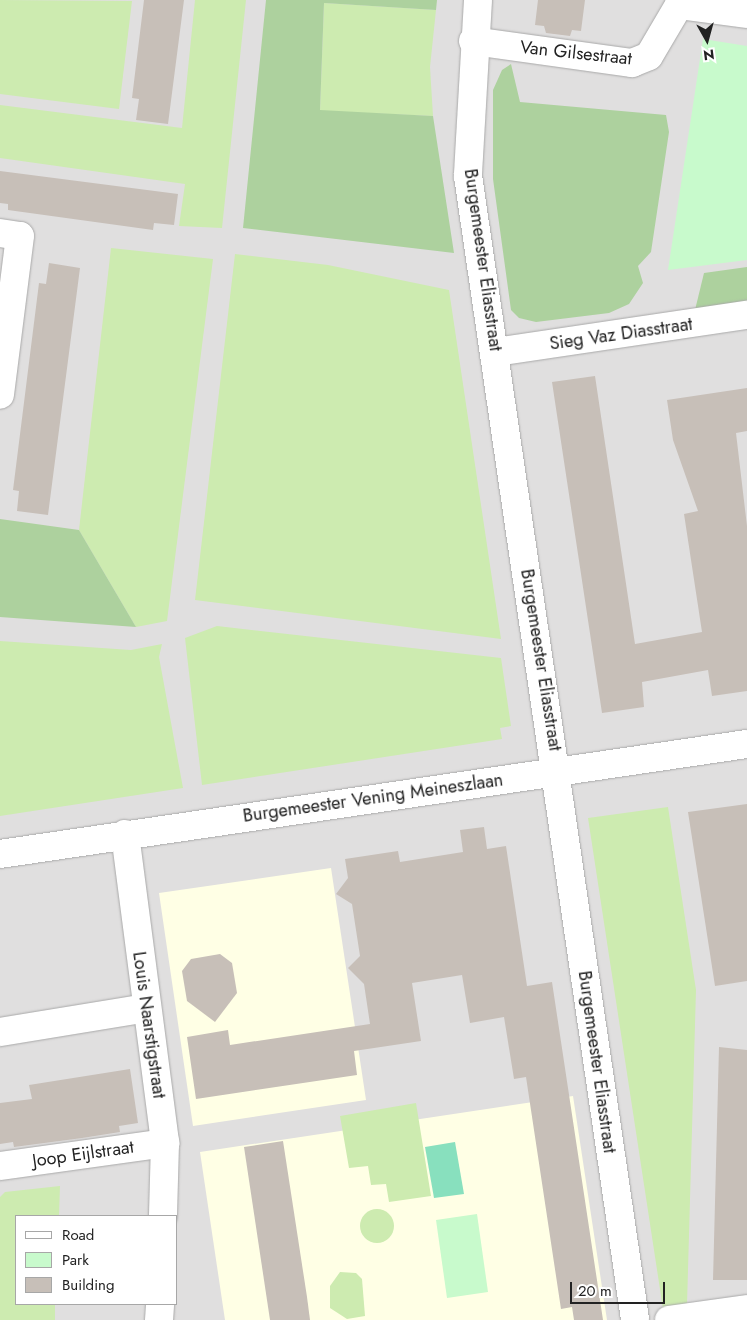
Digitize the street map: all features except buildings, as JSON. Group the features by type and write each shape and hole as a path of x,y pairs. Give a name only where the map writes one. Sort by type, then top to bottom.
{"street":[{"name":"Burgemeester Eliasstraat","path":"478,0 473,41 468,176 558,772 635,1320"},
{"name":"Van Gilsestraat","path":"473,41 632,63 649,56 678,3 747,14"},
{"path":"0,233 20,236 0,395"},
{"name":"Sieg Vaz Diasstraat","path":"496,352 747,315"},
{"name":"Burgemeester Vening Meineszlaan","path":"0,854 125,834 747,744"},
{"name":"Louis Naarstigstraat","path":"125,834 146,1008 165,1143 163,1215"},
{"path":"0,1032 146,1008"},
{"name":"Joop Eijlstraat","path":"0,1166 165,1143"},
{"path":"159,1320 160,1305"},
{"path":"669,1320 747,1309"}],"shaded area":[{"path":"0,0 747,0 747,1320 0,1320"},
{"path":"331,868 366,1100 193,1126 159,893"},
{"path":"573,1096 607,1320 225,1320 200,1152"}],"green space":[{"path":"0,0 132,1 119,109 0,94"},
{"path":"195,0 246,0 222,228 179,226 185,184 0,158 0,105 182,128"},
{"path":"266,0 437,0 436,10 324,3 320,110 433,116 454,253 243,228"},
{"path":"324,3 436,10 430,67 433,116 320,111"},
{"path":"703,39 747,46 747,260 668,270"},
{"path":"511,64 520,102 666,115 669,132 651,252 638,266 643,283 629,304 609,313 536,322 519,318 511,310 493,179 493,90 502,70"},
{"path":"111,248 213,259 167,621 136,627 79,530"},
{"path":"235,254 328,265 449,290 501,639 195,600"},
{"path":"747,267 747,302 695,310 704,273"},
{"path":"0,519 79,530 136,627 0,617"},
{"path":"217,626 501,658 511,726 500,728 502,739 202,785 185,638"},
{"path":"0,641 131,650 162,644 159,657 183,788 0,816"},
{"path":"668,807 696,990 687,1305 663,1309 588,818"},
{"path":"416,1103 431,1196 389,1202 386,1184 371,1185 368,1166 349,1168 340,1116"},
{"path":"455,1142 464,1194 434,1198 425,1147"},
{"path":"60,1186 59,1215 15,1215 15,1305 55,1305 55,1320 0,1320 0,1197 5,1192"},
{"path":"377,1209 384,1210 389,1214 393,1219 393,1233 389,1238 384,1242 377,1243 370,1242 365,1238 361,1233 360,1226 361,1219 365,1214 370,1210"},
{"path":"477,1214 488,1292 447,1298 436,1220"},
{"path":"340,1272 356,1273 362,1279 365,1316 347,1319 330,1308 330,1286"}]}
